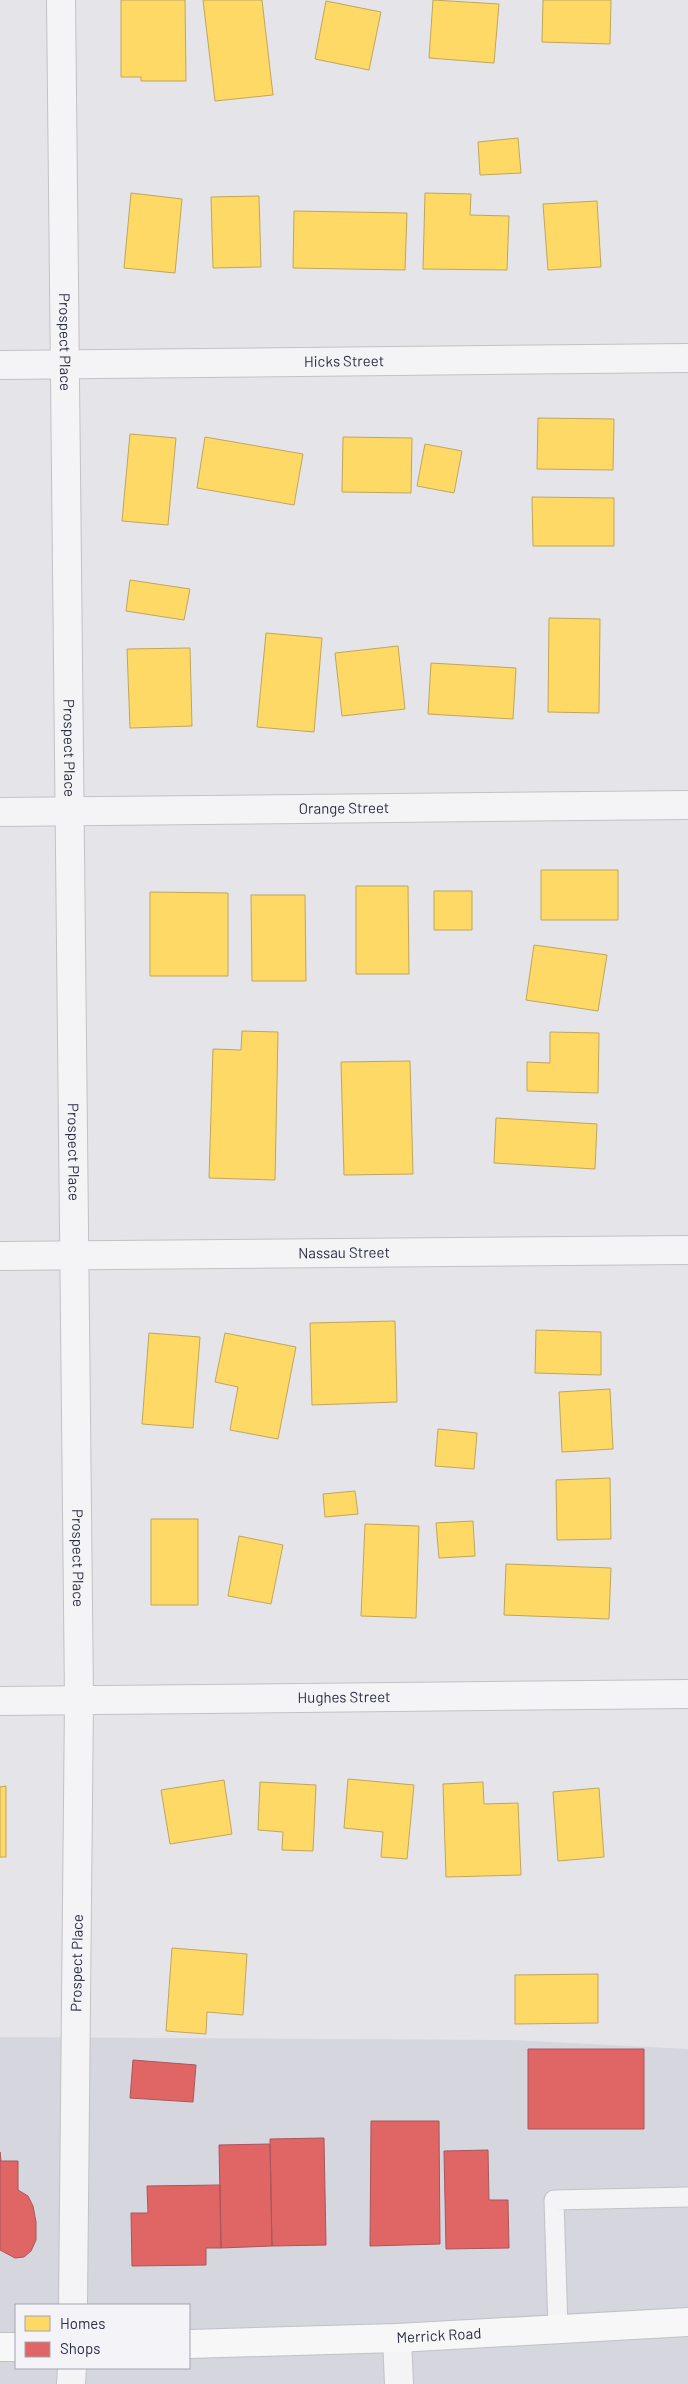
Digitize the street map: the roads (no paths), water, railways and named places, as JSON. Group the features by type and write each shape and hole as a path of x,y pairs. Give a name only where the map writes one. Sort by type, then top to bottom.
{"main road":[{"name":"Merrick Road","path":"190,2344 397,2338 688,2322"},
{"path":"0,2347 15,2347"}],"street":[{"name":"Prospect Place","path":"61,0 79,1700 73,2304"},
{"name":"Hicks Street","path":"0,366 688,358"},
{"name":"Orange Street","path":"0,812 688,805"},
{"name":"Nassau Street","path":"0,1256 688,1250"},
{"name":"Hughes Street","path":"0,1701 688,1694"},
{"path":"397,2338 399,2384"},
{"path":"71,2384 72,2369"}],"lane":[{"path":"558,2330 554,2200 688,2197"}]}
